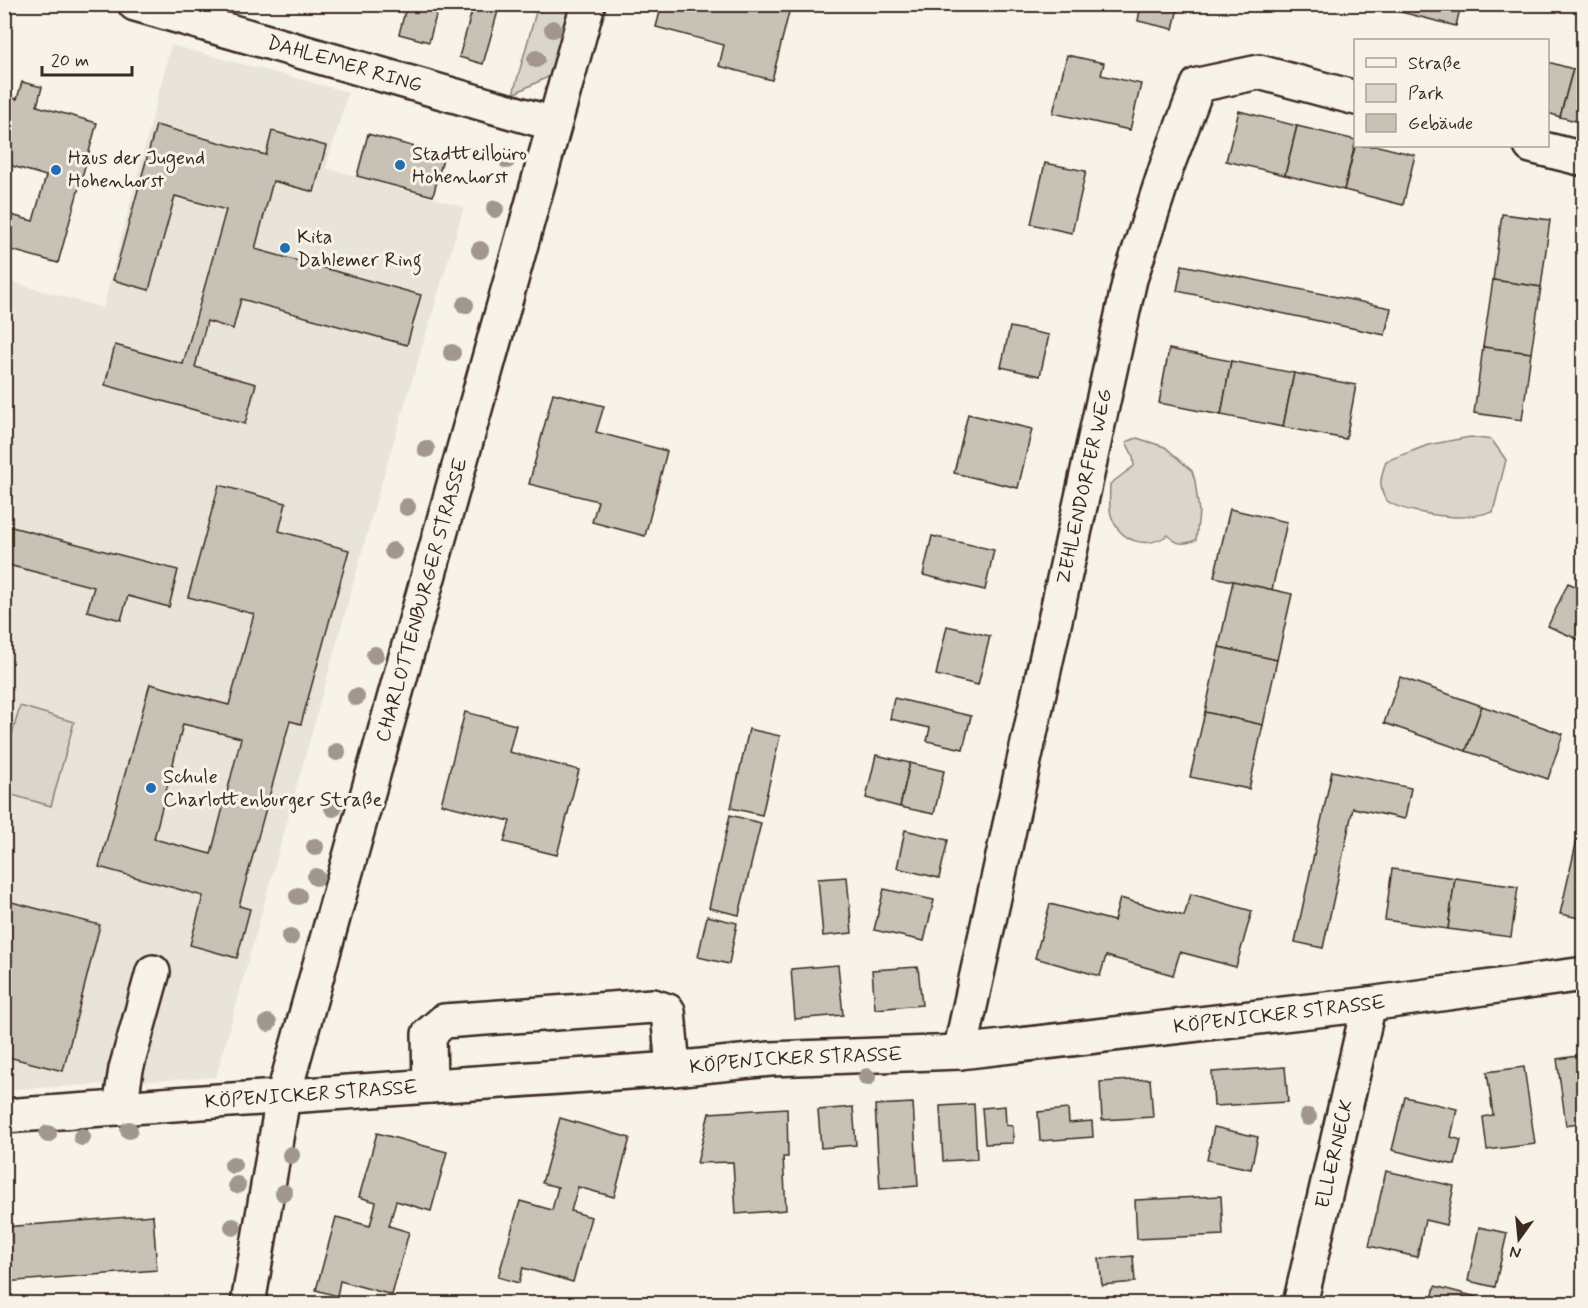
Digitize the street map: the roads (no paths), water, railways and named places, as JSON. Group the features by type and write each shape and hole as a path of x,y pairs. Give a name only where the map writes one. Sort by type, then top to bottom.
{"street":[{"name":"DAHLEMER RING","path":"135,4 554,124"},
{"name":"CHARLOTTENBURGER STRASSE","path":"248,1304 283,1097 588,4"},
{"name":"ZEHLENDORFER WEG","path":"960,1052 1130,279 1167,166 1198,85 1259,72 1354,97"},
{"path":"1535,147 1584,159"},
{"path":"120,1108 126,1069 153,972"},
{"name":"KÖPENICKER STRASSE","path":"4,1116 673,1069 770,1059 960,1052 1369,1004 1584,974"},
{"name":"ELLERNECK","path":"1300,1304 1369,1004"},
{"path":"430,1086 429,1034 444,1021 653,1006 668,1011 673,1069"}],"place":[{"name":"Stadtteilbüro Hohenhorst","path":"400,165"},
{"name":"Haus der Jugend Hohenhorst","path":"56,170"},
{"name":"Kita Dahlemer Ring","path":"285,248"},
{"name":"Schule Charlottenburger Straße","path":"151,788"}]}
